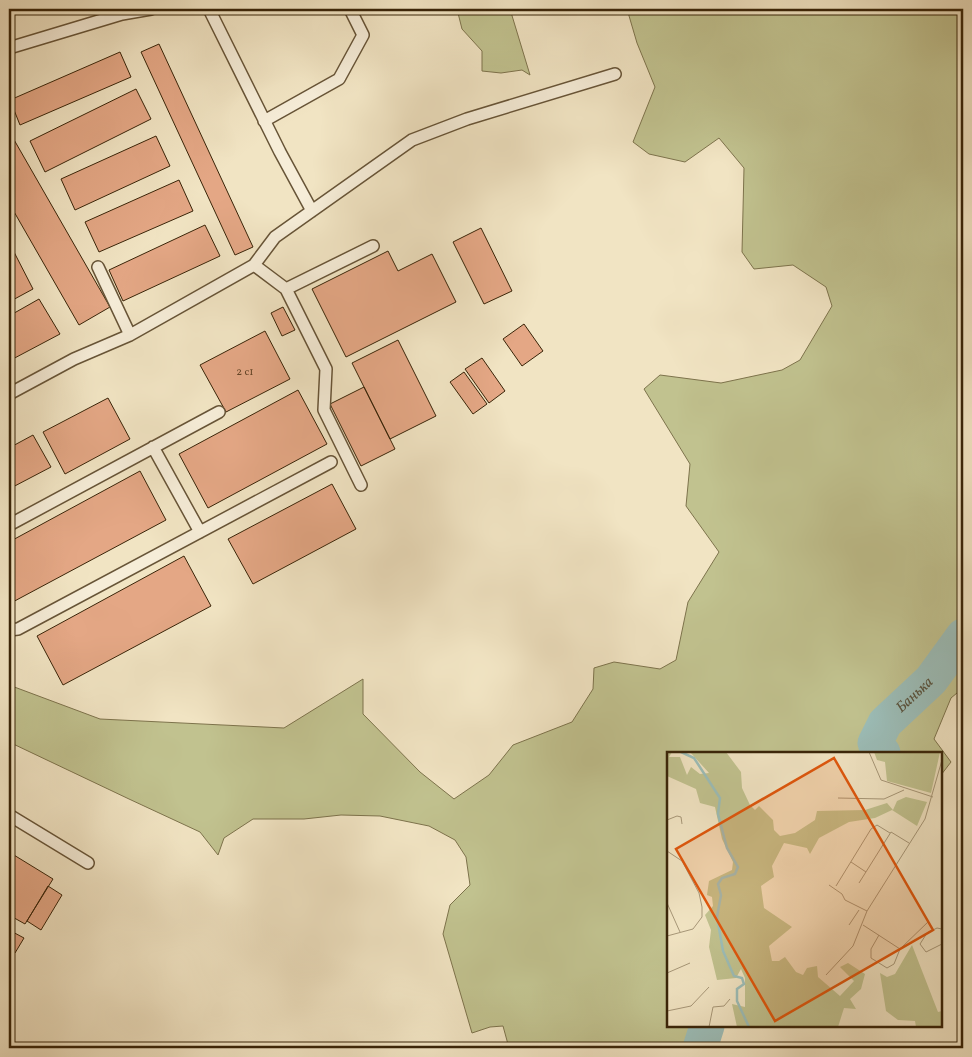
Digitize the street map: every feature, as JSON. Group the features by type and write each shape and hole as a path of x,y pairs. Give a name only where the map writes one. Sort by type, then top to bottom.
{"lane":[{"path":"9,48 122,14 151,9"},
{"path":"209,9 264,121 312,211"},
{"path":"264,121 339,79 363,35 350,9"},
{"path":"9,394 74,359 130,335 254,265 275,237 412,140 467,119 615,74"},
{"path":"286,290 372,246"},
{"path":"254,265 286,290 326,369 324,410 361,486"},
{"path":"98,268 130,335"},
{"path":"9,525 219,412"},
{"path":"154,447 200,532"},
{"path":"9,630 18,629 331,462"},
{"path":"9,815 88,863"}],"green space":[{"path":"457,9 510,9 530,75 522,70 501,73 482,71 482,51 462,29"},
{"path":"627,9 963,9 963,688 951,698 934,739 951,762 942,774 942,752 667,752 667,1027 718,1027 710,1048 509,1048 503,1026 490,1027 472,1033 443,934 450,905 470,885 466,857 455,840 429,826 380,816 341,815 304,819 253,819 224,838 218,855 200,832 9,742 9,685 100,719 284,728 363,679 363,714 420,772 454,799 489,775 513,745 572,722 593,689 594,668 614,662 660,669 676,660 688,602 719,552 686,506 690,464 644,389 660,375 721,383 782,370 800,360 832,306 826,287 793,265 754,269 742,252 744,168 719,138 685,162 649,154 633,142 655,87 637,43"}],"building":[{"path":"159,44 253,247 235,255 141,52"},
{"path":"120,52 131,77 20,125 10,100"},
{"path":"136,89 151,119 45,172 30,141"},
{"path":"9,131 110,307 79,325 9,203"},
{"path":"156,136 170,166 75,210 61,179"},
{"path":"179,180 193,211 99,252 85,222"},
{"path":"205,225 220,256 123,301 109,270"},
{"path":"481,228 512,291 484,304 453,242"},
{"path":"388,251 398,271 432,254 456,302 346,357 312,289"},
{"path":"14,252 33,289 9,302 9,255"},
{"path":"39,299 60,334 9,361 9,316"},
{"path":"283,307 295,330 282,336 271,313"},
{"path":"524,324 543,351 522,366 503,339"},
{"path":"265,331 290,379 226,412 200,365"},
{"path":"398,340 436,416 390,439 352,363"},
{"path":"482,358 505,391 489,403 465,369"},
{"path":"464,372 487,404 473,414 450,382"},
{"path":"364,387 395,449 361,466 330,404"},
{"path":"298,390 327,444 208,508 179,454"},
{"path":"108,398 130,439 65,474 43,432"},
{"path":"33,435 51,467 9,489 9,448"},
{"path":"140,471 166,520 9,604 9,542"},
{"path":"332,484 356,529 253,584 228,539"},
{"path":"184,556 211,606 63,685 37,636"},
{"path":"9,852 53,879 25,924 9,915"},
{"path":"48,886 62,895 41,930 27,921"},
{"path":"9,930 24,938 15,953 9,949"}],"waterway":[{"name":"Банька","path":"882,752 875,743 885,723 931,680 963,636"},
{"name":"Банька","path":"700,1048 707,1027"}]}
